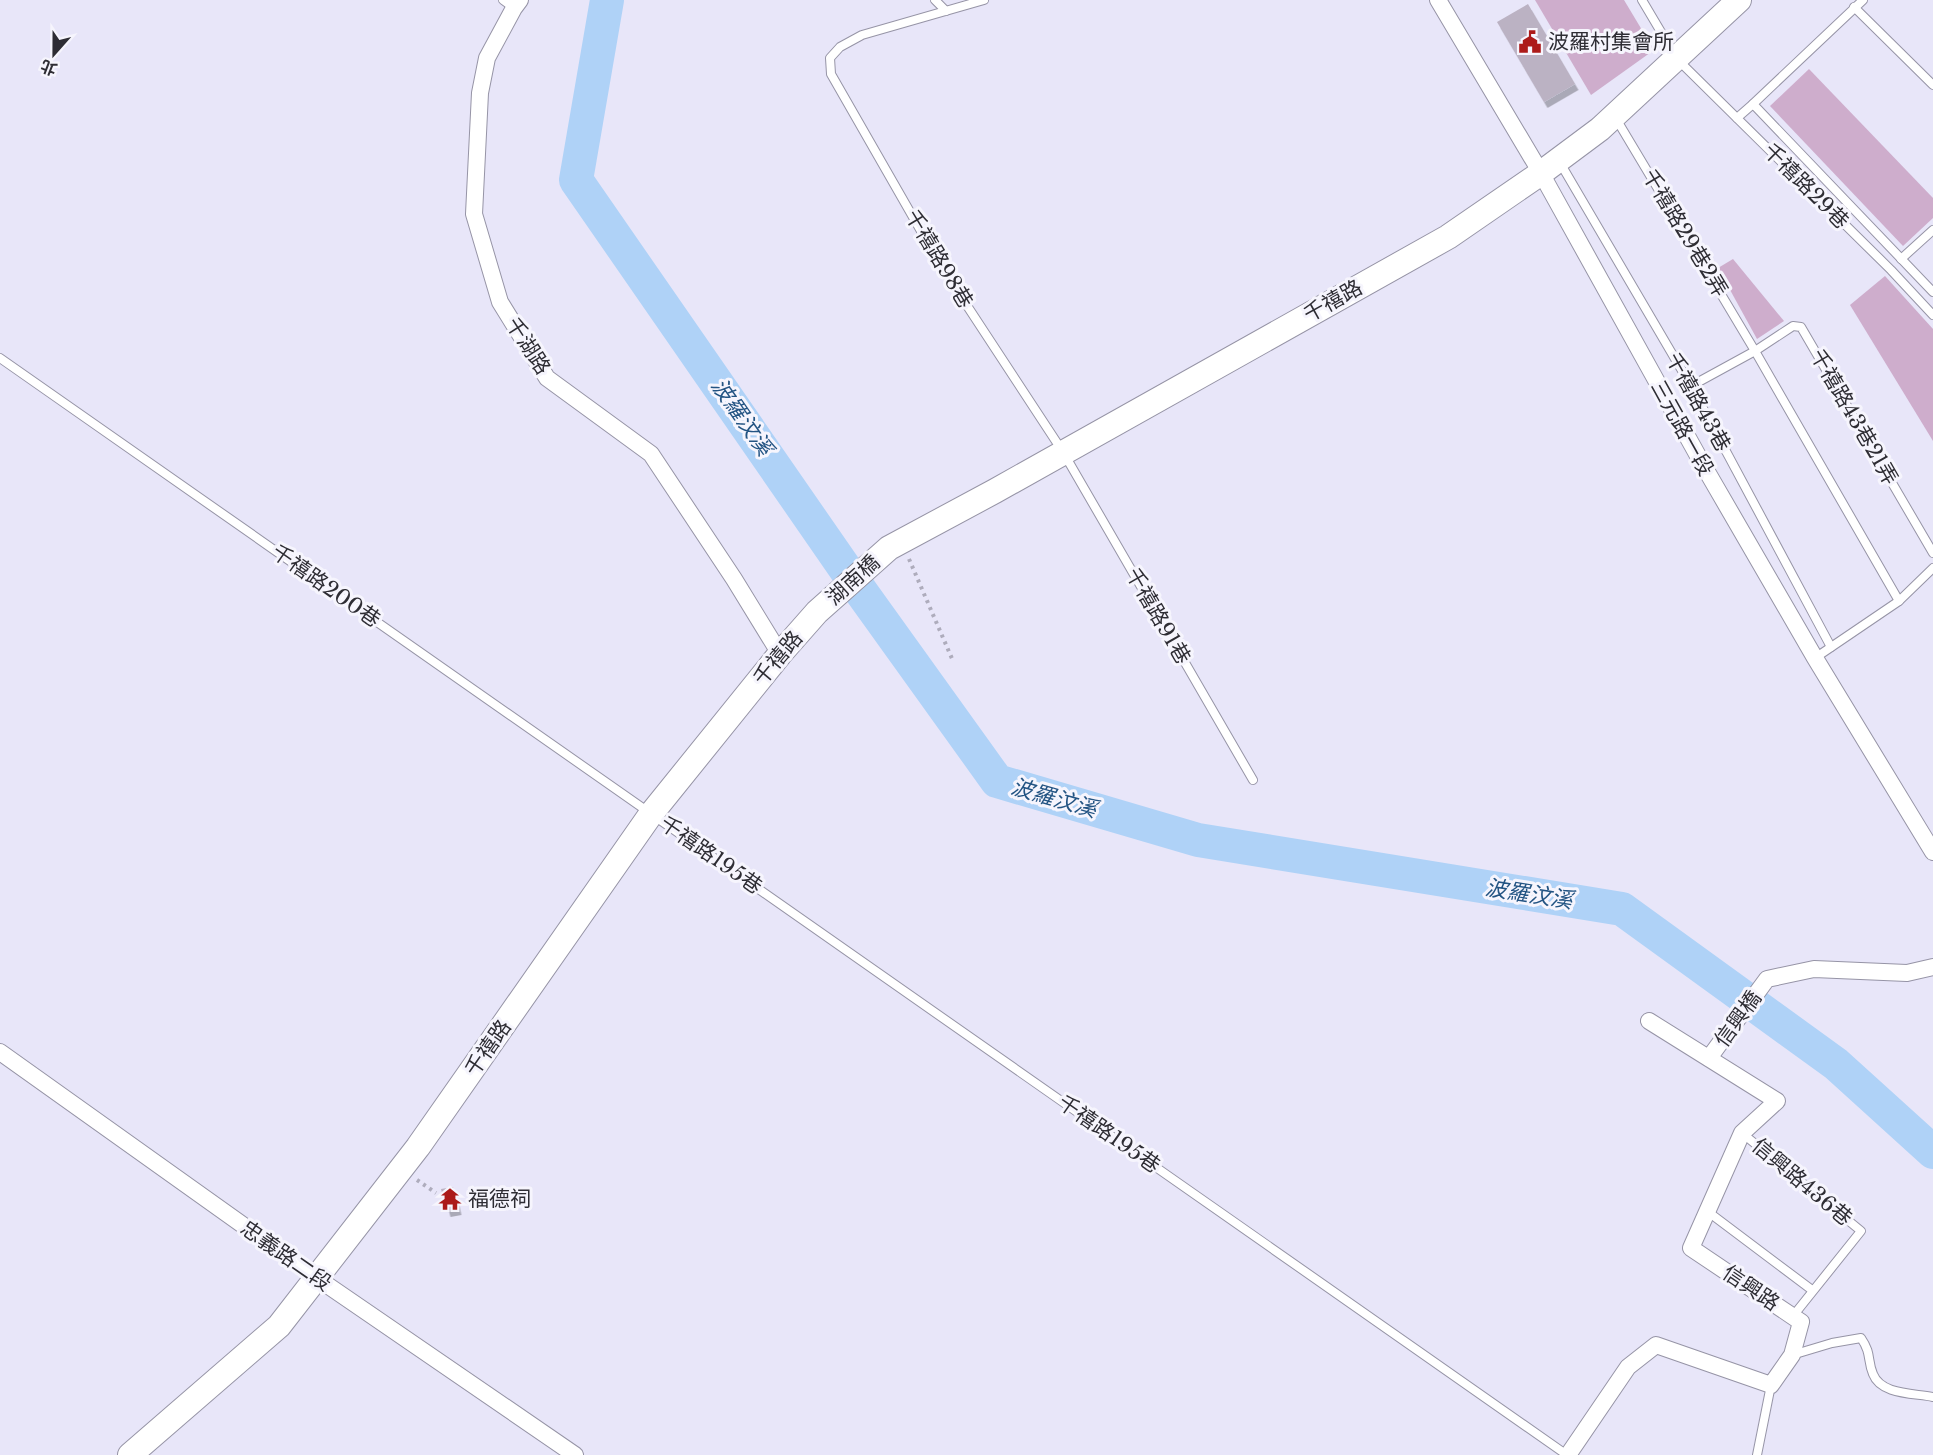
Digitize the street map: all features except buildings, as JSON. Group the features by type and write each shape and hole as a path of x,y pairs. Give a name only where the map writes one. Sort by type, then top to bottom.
{"street":[{"name":"三元路一段","path":"1438,0 1550,167 1702,463 1815,658 1933,852"},
{"name":"千禧路","path":"895,545 1448,237 1550,167 1614,116 1739,0"},
{"name":"千湖路","path":"512,3 487,58 480,93 474,214 500,302 547,378 651,454 734,579 780,654"},
{"name":"湖南橋","path":"817,612 895,545"},
{"name":"千禧路","path":"130,1455 279,1326 418,1147 651,814 780,654 817,612"},
{"name":"信興橋","path":"1709,1058 1767,979 1814,969 1907,973 1933,967"},
{"name":"信興路","path":"1649,1021 1777,1101 1742,1133 1691,1248 1801,1322 1792,1355 1771,1385"},
{"name":"忠義路二段","path":"0,1052 317,1278 575,1455"},
{"path":"1567,1455 1628,1367 1656,1345 1771,1385"}],"lane":[{"path":"935,0 946,11 984,0"},
{"name":"千禧路29巷","path":"1642,0 1677,59 1891,270 1933,315"},
{"path":"1737,118 1863,0"},
{"path":"1854,8 1933,85"},
{"name":"千禧路98巷","path":"946,11 862,35 840,47 830,58 831,74 941,266 1063,452"},
{"path":"1753,104 1933,292"},
{"name":"千禧路29巷2弄","path":"1614,116 1755,351"},
{"name":"千禧路43巷","path":"1550,167 1691,386 1831,647"},
{"path":"1901,259 1933,230"},
{"name":"千禧路43巷21弄","path":"1691,386 1755,351 1792,326 1801,327 1933,553"},
{"path":"1755,351 1899,601"},
{"name":"千禧路200巷","path":"0,358 651,814"},
{"name":"千禧路91巷","path":"1063,452 1253,780"},
{"path":"1815,658 1899,601 1933,568"},
{"name":"千禧路195巷","path":"651,814 1567,1455"},
{"name":"信興路436巷","path":"1742,1133 1861,1231 1793,1316"},
{"path":"1707,1211 1812,1290"},
{"path":"1792,1355 1832,1343 1862,1338 1869,1349 1873,1375 1884,1388 1933,1397"},
{"path":"1757,1455 1771,1385"}],"path":[{"path":"895,545 954,661"}],"shaded area":[{"path":"1535,0 1624,0 1654,50 1591,95"},
{"path":"1809,69 1933,198 1933,218 1903,246 1770,106"},
{"path":"1733,259 1784,321 1757,339 1718,268"},
{"path":"1885,276 1933,329 1933,441 1850,305"}],"waterway":[{"name":"波羅汶溪","path":"607,0 576,180 862,593 997,781 1198,840 1622,909 1836,1064 1933,1152"}],"place":[{"name":"波羅村集會所","path":"1530,42"},
{"name":"福德祠","path":"450,1199"}]}
